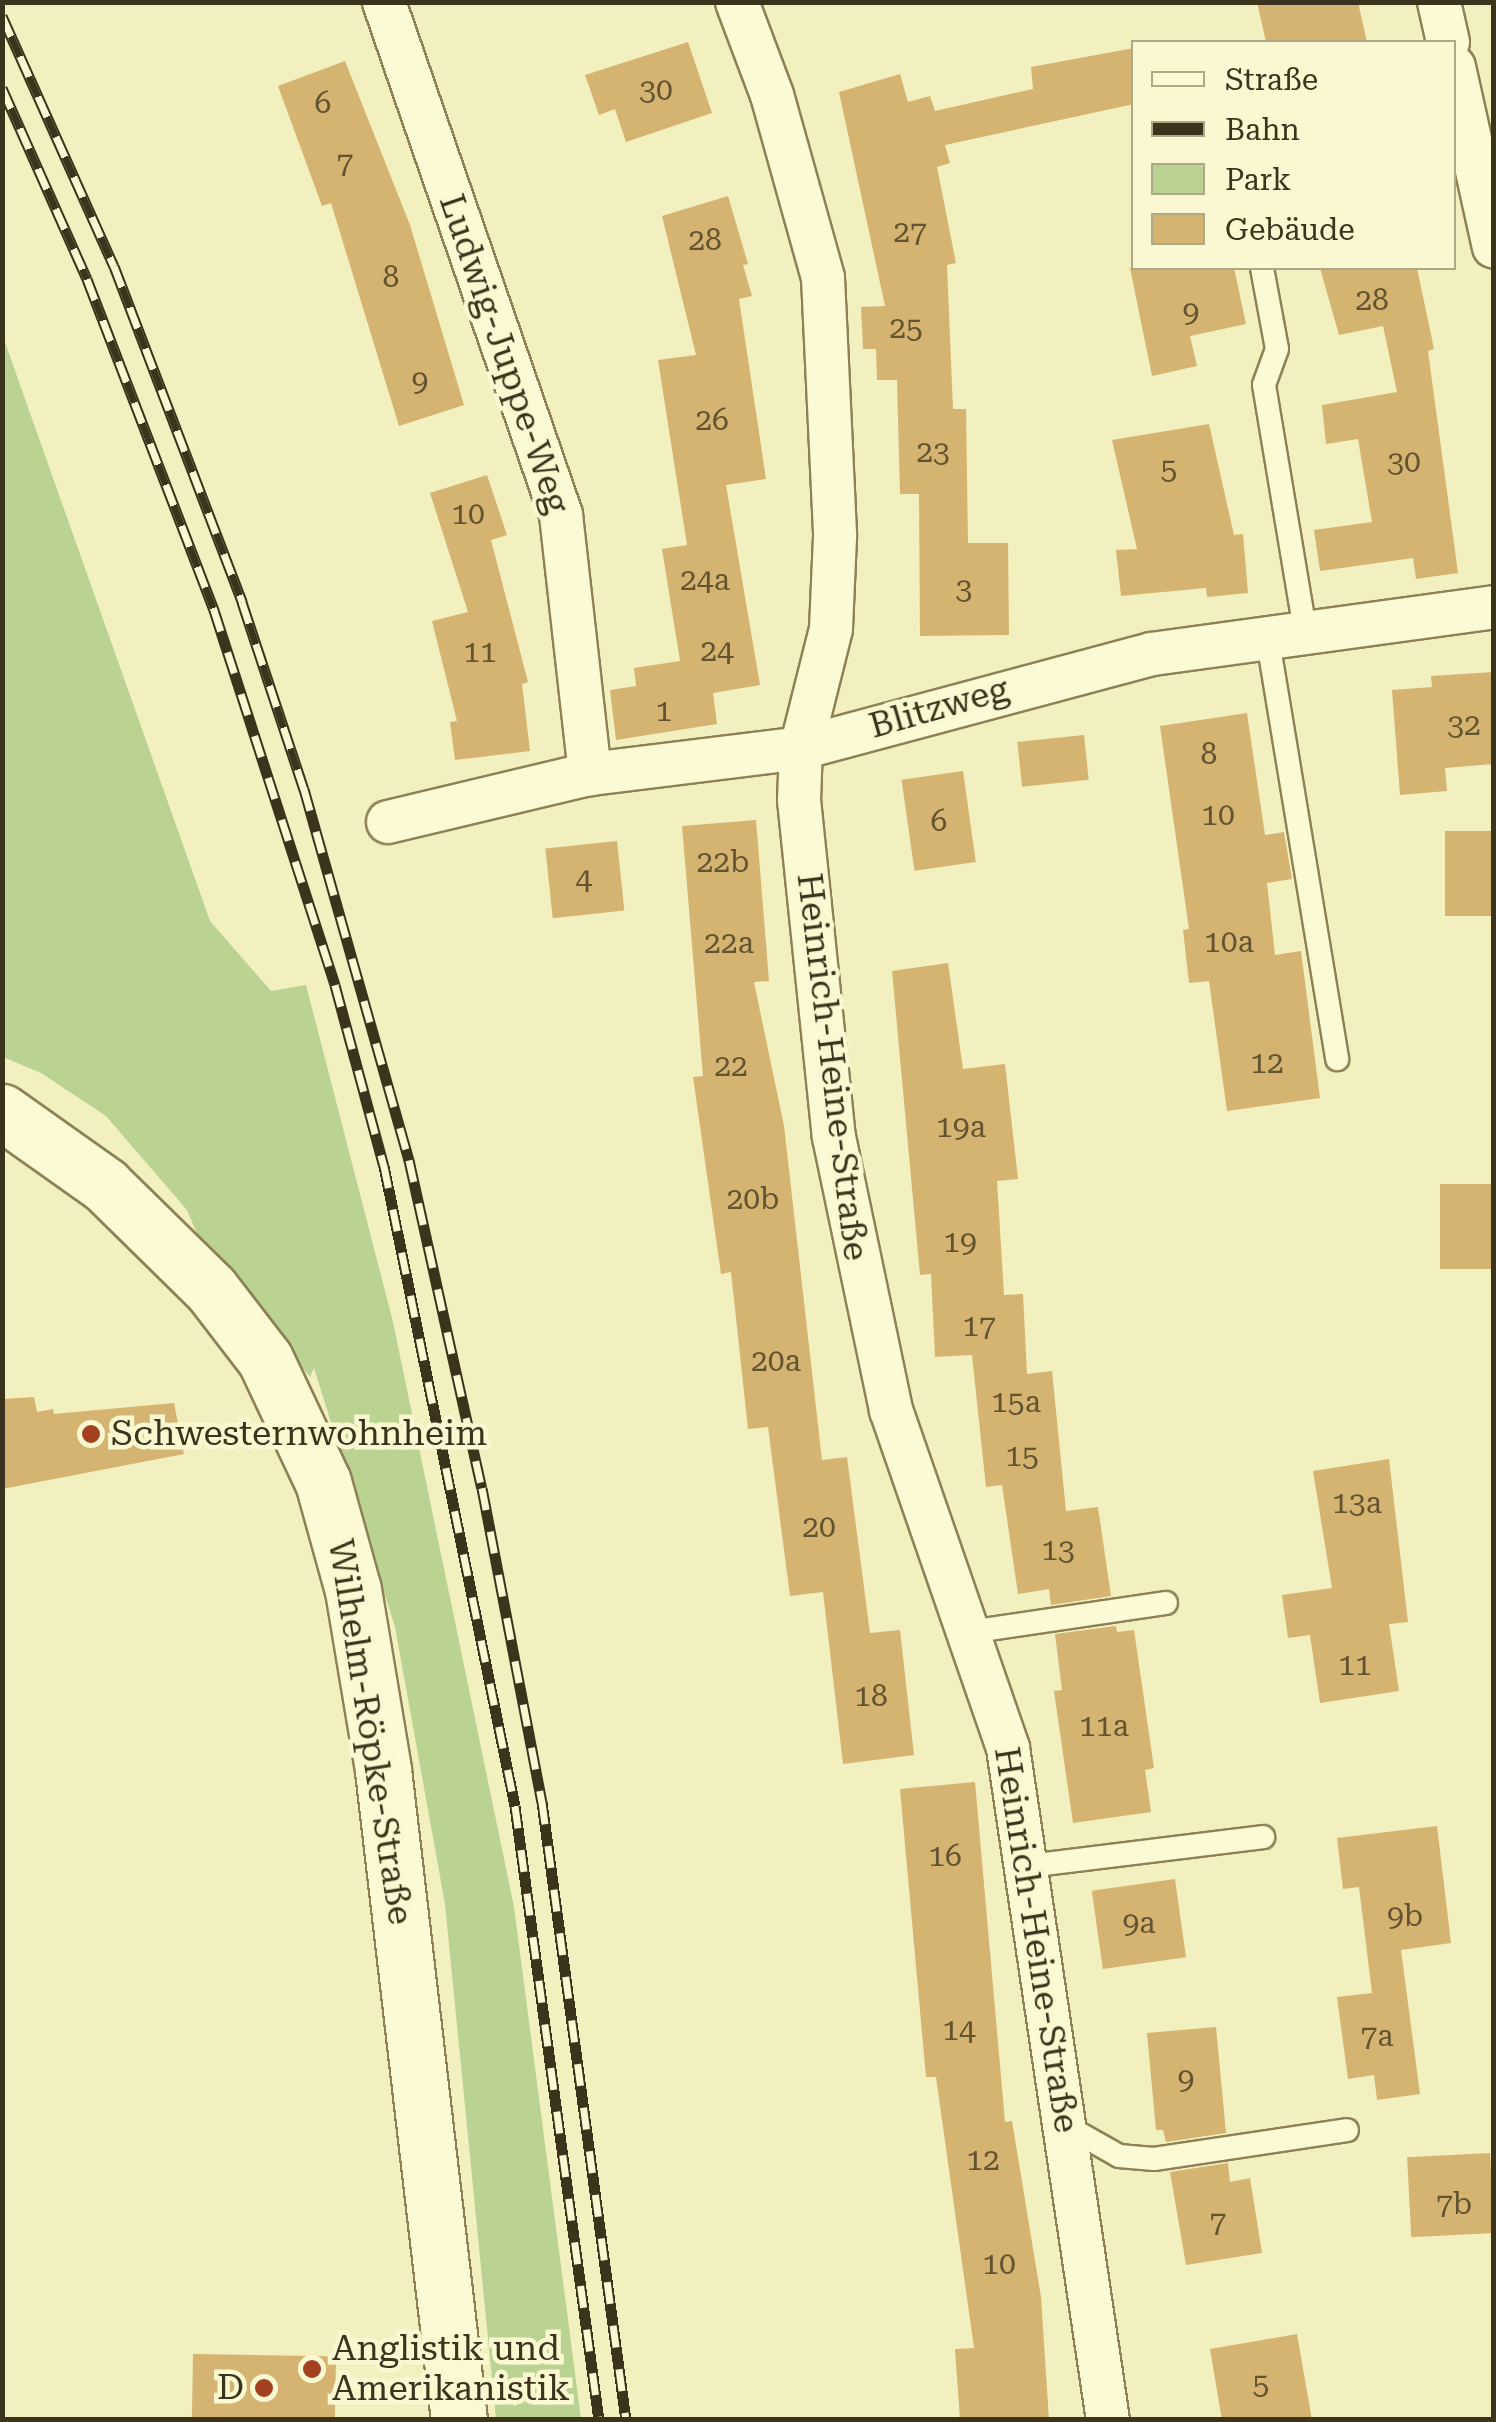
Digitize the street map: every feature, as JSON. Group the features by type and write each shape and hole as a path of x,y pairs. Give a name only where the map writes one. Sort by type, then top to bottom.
{"main road":[{"name":"Wilhelm-Röpke-Straße","path":"2,1112 105,1186 211,1289 265,1358 323,1482 353,1590 383,1770 459,2420"}],"street":[{"name":"Ludwig-Juppe-Weg","path":"384,2 561,515 590,774"},
{"name":"Heinrich-Heine-Straße","path":"737,2 772,94 823,278 835,537 831,629 800,748 815,978 857,1268 891,1410 1008,1748 1108,2420"},
{"path":"1439,2 1448,40"},
{"path":"1456,76 1494,247"},
{"name":"Blitzweg","path":"388,822 590,774 800,748 1054,675 1286,633 1494,608"}],"lane":[{"path":"1262,270 1277,349 1264,385 1286,633 1337,1059"},
{"path":"968,1632 1166,1603"},
{"path":"1028,1866 1263,1837"},
{"path":"1066,2126 1119,2156 1154,2159 1347,2130"}],"green space":[{"path":"2,334 210,921 271,991 306,985 393,1322 514,1907 581,2419 496,2419 445,1904 395,1627 314,1368 310,1377 201,1243 187,1210 106,1116 41,1073 3,1057"}],"building":[{"path":"1257,2 1358,2 1367,40 1266,40"},
{"path":"688,42 712,113 626,142 615,109 599,115 585,75"},
{"path":"1131,49 1131,105 945,145 950,163 937,167 956,263 947,265 953,409 966,409 968,543 1008,543 1009,635 920,636 919,494 900,494 897,380 877,380 876,349 863,349 861,307 885,306 839,92 900,74 908,102 930,96 935,111 1033,89 1031,67"},
{"path":"345,61 410,225 464,405 399,426 331,203 322,206 278,86"},
{"path":"728,196 748,264 743,265 752,296 739,299 766,479 726,485 760,685 713,693 717,724 616,740 610,690 636,686 634,668 680,661 662,549 687,545 658,360 696,355 662,216"},
{"path":"1130,268 1234,270 1246,324 1190,336 1197,366 1152,376"},
{"path":"1321,270 1417,270 1434,349 1428,351 1458,573 1416,579 1413,558 1320,571 1314,530 1372,522 1358,439 1326,444 1322,405 1397,392 1383,326 1339,335"},
{"path":"1209,424 1234,535 1243,534 1248,593 1207,597 1206,588 1121,596 1116,550 1137,549 1112,440"},
{"path":"487,475 507,535 491,540 528,682 522,684 530,751 455,760 450,722 457,721 432,621 468,612 430,493"},
{"path":"1494,672 1494,764 1445,768 1447,791 1400,795 1392,690 1432,687 1431,676"},
{"path":"1247,713 1265,835 1284,832 1292,879 1267,883 1275,955 1301,951 1320,1098 1227,1111 1209,981 1189,983 1183,930 1189,929 1160,726"},
{"path":"1084,735 1089,780 1022,787 1017,742"},
{"path":"963,771 976,862 914,871 902,780"},
{"path":"756,820 769,981 754,982 784,1126 822,1460 847,1457 870,1633 900,1630 914,1755 843,1764 823,1592 790,1596 768,1427 748,1429 731,1272 721,1274 693,1077 703,1076 682,826"},
{"path":"1445,831 1494,831 1494,916 1445,916"},
{"path":"617,841 624,911 553,918 545,849"},
{"path":"948,963 963,1069 1005,1064 1018,1179 997,1181 1004,1295 1023,1294 1027,1374 1052,1371 1066,1511 1098,1507 1111,1596 1051,1605 1049,1589 1018,1594 1002,1485 986,1487 972,1355 935,1357 931,1274 920,1275 892,971"},
{"path":"1440,1184 1494,1184 1494,1269 1440,1269"},
{"name":"Schwesternwohnheim","path":"34,1397 37,1412 53,1409 54,1414 174,1403 184,1454 2,1489 2,1399"},
{"path":"1389,1459 1408,1622 1389,1624 1399,1691 1320,1703 1310,1635 1288,1638 1282,1595 1332,1588 1313,1471"},
{"path":"1116,1626 1117,1632 1134,1630 1154,1768 1145,1770 1151,1812 1073,1823 1054,1691 1062,1690 1055,1634"},
{"path":"975,1782 1005,2122 1012,2121 1041,2297 1049,2420 960,2420 955,2349 974,2348 936,2077 926,2077 900,1789"},
{"path":"1437,1826 1451,1943 1401,1950 1420,2094 1377,2100 1374,2075 1348,2079 1337,1997 1372,1993 1359,1887 1343,1889 1337,1838"},
{"path":"1175,1879 1186,1957 1103,1969 1092,1891"},
{"path":"1216,2027 1226,2133 1166,2142 1163,2130 1156,2130 1147,2033"},
{"path":"1490,2153 1494,2233 1411,2237 1407,2157"},
{"path":"1228,2163 1230,2182 1250,2178 1262,2253 1186,2265 1170,2172"},
{"path":"1297,2334 1312,2420 1222,2420 1210,2349"},
{"name":"D","path":"193,2354 336,2356 335,2420 192,2420"}],"railway":[{"path":"2,16 114,266 242,602 304,789 409,1160 482,1488 542,1802 626,2420"},
{"path":"2,88 87,279 214,610 335,985 384,1166 515,1806 599,2420"}],"place":[{"name":"Schwesternwohnheim","path":"91,1434"},
{"name":"Anglistik und Amerikanistik","path":"312,2369"},
{"name":"D","path":"264,2388"}]}
